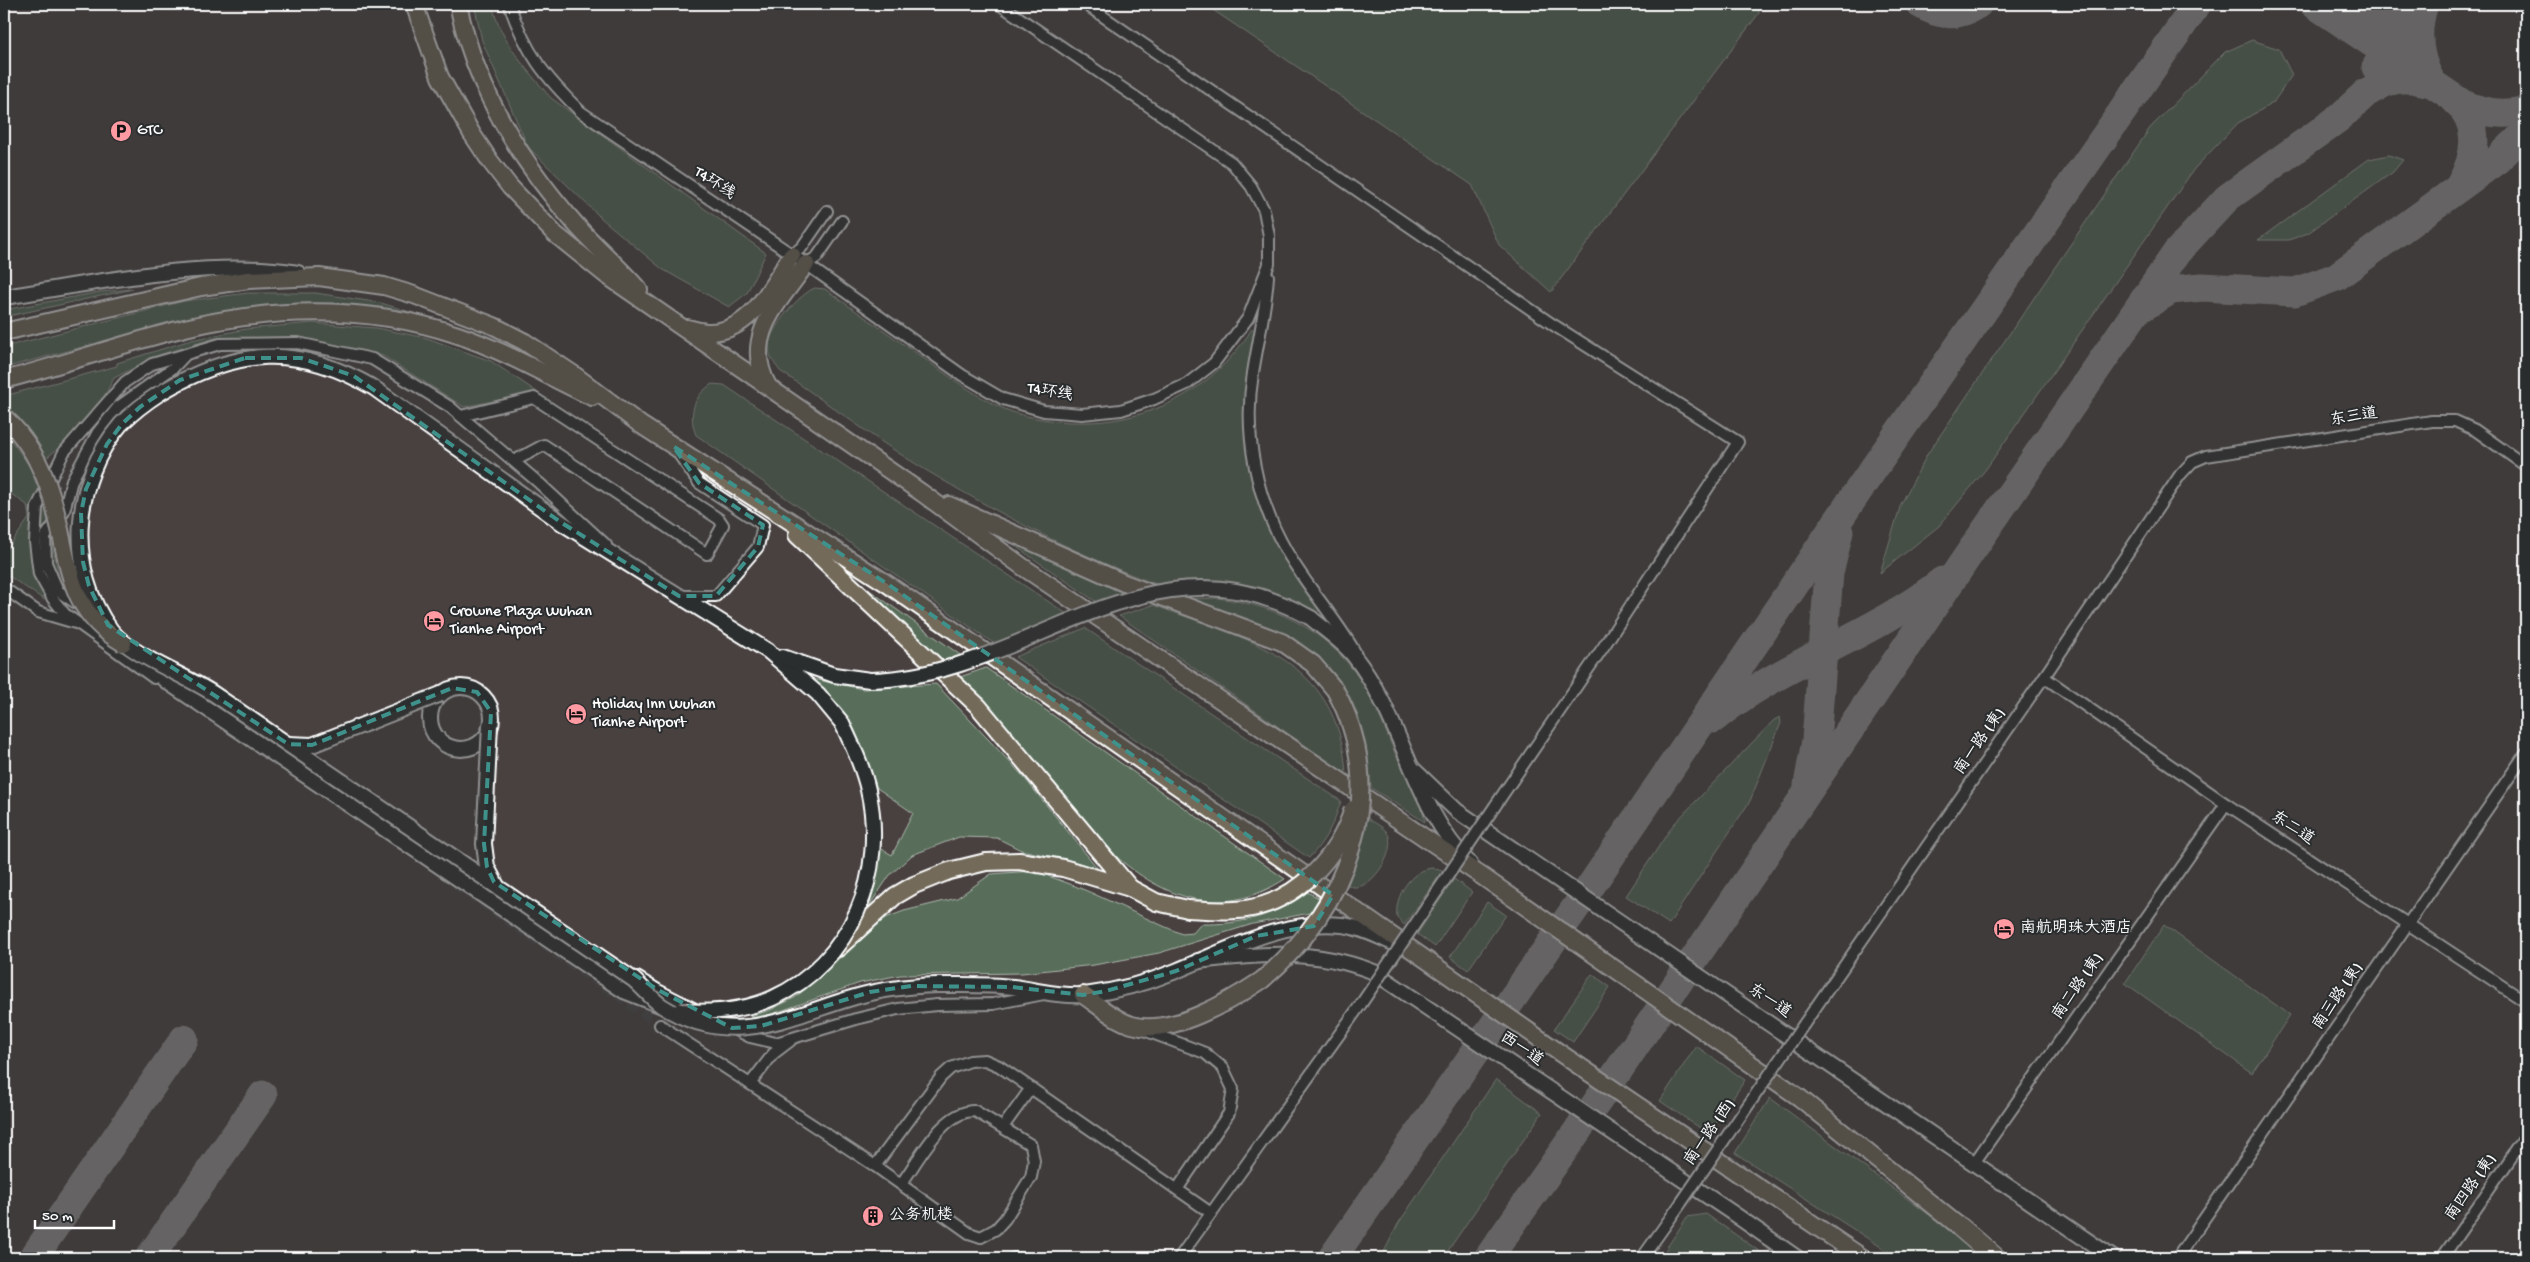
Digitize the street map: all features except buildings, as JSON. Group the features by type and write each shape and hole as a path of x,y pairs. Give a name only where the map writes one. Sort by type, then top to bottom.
{"highway":[{"path":"1960,1227 1996,1258"}],"main road":[{"path":"414,4 428,46 455,106 481,147 510,187 555,234 655,309 922,493 1023,568 1483,877 1800,1098 1960,1227"},
{"path":"458,4 477,71 506,132 540,183 579,228 617,265 655,309"},
{"path":"679,326 708,332 726,330 742,323 754,311 792,254"},
{"path":"770,388 760,372 758,338 767,320 806,264"},
{"path":"4,297 101,282 217,269 264,269 384,286 414,295 494,326 525,342 673,446 886,583 1413,952 1863,1258"},
{"path":"4,332 201,287 248,280 319,277"},
{"path":"4,380 208,324 280,313 345,313 401,320 458,335 510,356 617,408"},
{"path":"832,953 843,939 867,889 873,840 868,791 855,749 842,723 818,694 768,651 562,522 374,388 336,368 301,358 263,356 227,362 195,373 160,392 122,424 107,444 95,465 86,489 81,513 80,538 89,586 99,609 123,643 166,680 624,991 667,1008 711,1025 743,1028 776,1022 870,992 937,985 1012,987 1050,993 1082,995 1130,986 1198,961 1256,936 1301,926 1343,925 1371,934 1413,952"},
{"path":"4,417 22,438 44,475 52,499 70,578 76,594 95,622 106,633 208,690 634,980 667,1008 736,1009 763,1002 789,990 804,979 880,908 914,885 949,870 986,862 1020,861 1063,868 1130,888 1156,902 1188,909 1220,911 1247,909 1273,901 1297,888 1313,876 1336,846 1351,815 1361,785"},
{"path":"922,493 1124,583 1282,642 1313,664 1336,690 1354,731 1361,785 1356,830 1343,873 1334,894 1305,938 1279,965 1262,980 1236,997 1187,1019 1161,1025 1134,1026 1120,1020 1082,995"},
{"path":"770,509 978,706 1130,888"},
{"path":"768,651 809,668 834,675 870,680 914,677 936,672 1009,646 1098,609 1163,590 1194,586 1225,588 1248,592 1285,603 1311,618 1353,655 1372,684 1412,768 1450,839 1483,877"},
{"path":"288,744 312,744 459,687 477,692 489,706 490,725 484,844 487,868 497,887"},
{"path":"441,694 431,711 431,724 436,736 446,744 464,748 476,744 485,736 490,725"},
{"name":"东一道","path":"1412,768 1457,811 2113,1258"},
{"name":"西一道","path":"1198,961 1290,954 1347,961 1374,972 1734,1214 1796,1258"}],"street":[{"name":"T4环线","path":"509,4 519,32 534,62 555,87 581,112 792,254 962,375 1003,399 1044,411 1082,414 1121,410 1154,399 1187,384 1214,363 1248,318 1269,264 1269,236 1264,210 1251,186 1232,163 999,4"},
{"path":"1085,4 1260,122 1552,324 1738,442 1606,643 1361,1004 1179,1258"},
{"path":"792,254 802,247 827,211"},
{"path":"806,264 817,257 842,221"},
{"path":"1269,264 1267,298 1252,375 1250,408 1251,446 1258,484 1269,517 1287,553 1341,627 1372,684"},
{"path":"199,710 65,614 53,599 39,574 35,542 37,507 64,452 125,382 152,364 220,344 298,343 372,359 450,407 514,461 621,559"},
{"path":"186,354 173,368 118,407 98,432 72,480 64,511 45,537 46,563 58,591 658,990 750,1036 776,1043 856,1019 898,1009 937,1005 992,1004 1050,993"},
{"path":"461,416 534,398 719,518 723,526 707,554 544,445 514,461"},
{"name":"东三道","path":"2180,475 2192,462 2206,456 2432,421 2455,421 2475,430 2526,466"},
{"path":"673,446 699,483 763,525 758,547 716,596 679,596"},
{"name":"南一路 (東)","path":"1804,1024 2044,677 2180,475"},
{"path":"4,588 38,612 79,624"},
{"name":"东二道","path":"2044,677 2226,804 2408,922 2526,1002"},
{"name":"南三路 (東)","path":"2178,1258 2526,753"},
{"name":"南二路 (東)","path":"1974,1163 2226,804"},
{"name":"南一路 (西)","path":"1642,1258 1804,1024"},
{"path":"660,1025 875,1166 969,1233 981,1237 989,1234 1005,1218 1033,1172 1031,1145 975,1111 964,1110 954,1115 944,1124 901,1184"},
{"path":"1134,1026 1205,1053 1223,1068 1233,1090 1229,1113 1178,1188"},
{"path":"750,1084 772,1054 786,1043 798,1037"},
{"path":"875,1166 941,1077 951,1068 970,1061 985,1060 1031,1088 1212,1213"},
{"path":"1003,1127 1031,1088"},
{"name":"南四路 (東)","path":"2442,1258 2526,1136"},
{"path":"1014,1258 1020,1258"}],"highlighted area":[{"path":"245,358 301,358 354,376 562,523 679,596 716,596 758,547 763,525 699,483 673,446 886,583 1333,895 1314,926 1256,936 1176,971 1106,991 1083,995 1012,987 911,986 870,992 761,1026 732,1028 658,990 494,882 487,867 484,844 491,712 477,692 452,688 312,745 288,744 108,625 89,586 83,562 81,513 86,489 107,444 122,424 140,407 180,380"}],"shaded area":[{"path":"4,4 2526,4 2526,1258 4,1258"}],"green space":[{"path":"474,4 492,4 496,18 508,43 524,66 551,98 766,253 747,293 729,307 662,269 601,218 528,147 482,41"},
{"path":"1204,4 1759,4 1759,13 1551,292 1499,245 1472,185"},
{"path":"2252,40 2279,49 2292,75 2273,103 2238,123 2194,169 1986,469 1939,526 1880,573 1901,504 1928,453 2150,128 2225,52"},
{"path":"2389,155 2403,160 2393,172 2308,233 2289,240 2258,240 2369,159"},
{"path":"815,288 825,289 959,383 988,401 1020,414 1057,421 1087,422 1115,420 1143,413 1168,403 1192,390 1215,373 1235,353 1252,329 1255,330 1247,370 1244,408 1245,444 1251,478 1261,512 1276,544 1295,577 1319,610 1317,613 1288,598 1242,584 1211,580 1168,584 1153,583 1094,559 1036,531 979,501 905,457 780,371 772,360 769,347 770,340 779,322 801,297"},
{"path":"133,289 4,317 4,310 100,292"},
{"path":"248,293 316,293 381,303 446,323 379,308 316,304 249,307 187,319 4,368 4,347 184,301"},
{"path":"312,323 376,328 427,338 491,361 537,392 464,407 383,356 299,338 215,338 160,355 114,378 103,399 60,447 45,459 4,410 4,396 117,366 117,363 191,340 246,329"},
{"path":"712,384 724,385 1067,614 996,645 696,435 692,420 694,406 700,394"},
{"path":"4,431 29,465 44,503 61,587 52,590 46,601 4,573 4,554 29,518 27,505 4,489"},
{"path":"1017,544 1127,593 1098,603 1015,546"},
{"path":"866,589 868,589 963,657 945,662"},
{"path":"1218,598 1263,608 1284,616 1304,626 1339,654 1354,671 1371,698 1395,753 1417,796 1425,822 1371,788 1365,743 1354,707 1338,679 1317,657 1291,639 1261,625 1185,599"},
{"path":"1153,605 1253,642 1281,658 1306,678 1326,703 1339,734 1346,774 1119,616"},
{"path":"1085,628 1341,801 1328,832 1309,858 1015,657"},
{"path":"986,668 1285,879 1263,891 1241,898 1220,901 1198,900 1178,894 1138,873 1118,858 1013,735 960,677"},
{"path":"808,678 863,689 936,684 1022,775 1099,870 1073,861 1021,850 997,838 959,837 912,855 890,875 867,909 878,869 880,848 892,855 913,813 877,788 864,756"},
{"path":"1780,717 1781,723 1750,801 1669,924 1626,896 1673,825 1774,720"},
{"path":"1367,818 1386,831 1389,839 1389,848 1386,859 1373,878 1356,887 1348,885 1363,841"},
{"path":"1432,868 1443,871 1404,925 1397,917 1398,901 1401,893 1417,874"},
{"path":"1032,871 1071,884 1182,934 1193,933 1201,924 1244,921 1270,913 1307,892 1321,899 1315,912 1253,924 1159,953 1094,965 1022,973 900,975 860,983 772,1014 751,1018 750,1016 768,1011 796,997 883,919 904,911 957,898 991,874"},
{"path":"1454,879 1472,892 1435,947 1417,934"},
{"path":"1487,902 1506,915 1468,970 1450,957"},
{"path":"2164,925 2290,1015 2252,1073 2125,983"},
{"path":"1592,974 1610,987 1573,1042 1554,1029"},
{"path":"1696,1046 1745,1080 1709,1134 1660,1101"},
{"path":"1496,1079 1542,1113 1443,1258 1381,1258 1398,1224"},
{"path":"1770,1098 1939,1222 1980,1258 1898,1258 1735,1153"},
{"path":"1706,1214 1769,1258 1660,1258 1687,1217"}],"taxiway":[{"path":"1920,4 1935,11 1949,14 1963,11 1978,4"},
{"path":"1332,1258 1590,887 1858,491 2197,4"},
{"path":"2314,4 2463,104 2478,110 2494,113 2526,110"},
{"path":"2340,18 2361,23 2381,22 2401,16 2419,4"},
{"path":"2376,67 2422,4"},
{"path":"2424,4 2419,24 2419,45 2427,74 2432,83"},
{"path":"1488,1258 1578,1130 1965,560 2177,252 2227,198 2339,118 2366,93 2386,82 2399,79 2412,79 2432,83"},
{"path":"2455,100 2470,120 2474,142 2473,153 2459,187"},
{"path":"2141,308 2171,290 2202,287 2295,292 2336,277 2497,160 2526,132"},
{"path":"1808,785 1816,740 1829,573 1839,532"},
{"path":"1713,719 1767,682 1887,618 1942,581"},
{"path":"33,1258 184,1039"},
{"path":"149,1258 263,1095"}],"tunnel":[{"path":"456,885 660,1025"}],"place":[{"name":"GTC","path":"121,131"},
{"name":"Crowne Plaza Wuhan Tianhe Airport","path":"434,621"},
{"name":"Holiday Inn Wuhan Tianhe Airport","path":"576,714"},
{"name":"南航明珠大酒店","path":"2004,929"},
{"name":"公务机楼","path":"873,1216"}]}
